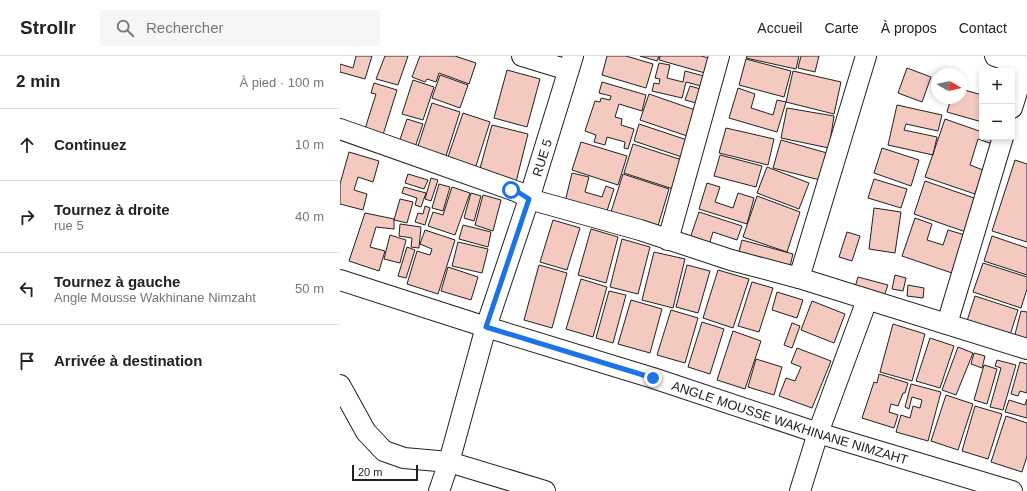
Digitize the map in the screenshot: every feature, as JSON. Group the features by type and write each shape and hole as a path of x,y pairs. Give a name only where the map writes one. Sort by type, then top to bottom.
{"street":[{"path":"522,56 570,63"},
{"path":"668,240 719,56"},
{"path":"799,278 866,56"},
{"path":"995,56 1026,67 1013,104"},
{"name":"RUE 5","path":"439,491 450,462 486,327 529,199 570,63"},
{"path":"340,129 518,192 529,199 640,230 731,260 799,278 1027,349"},
{"path":"947,324 1002,140"},
{"name":"ANGLE MOUSSE WAKHINANE NIMZAHT","path":"340,280 486,327 653,378 818,433 1012,491"},
{"path":"800,491 818,433 867,300"},
{"path":"340,385 366,432 384,450 404,458 450,462 545,491"}],"building":[{"path":"356,56 372,56 365,79 340,72 340,64 353,68"},
{"path":"385,56 408,56 398,85 376,79"},
{"path":"420,56 455,56 476,63 469,84 439,73 436,82 427,79 425,82 412,77"},
{"path":"607,56 626,56 653,64 646,88 602,75"},
{"path":"640,56 659,56 657,61"},
{"path":"660,56 701,56 709,58 705,73 659,60"},
{"path":"747,56 799,56 796,69 746,58"},
{"path":"801,56 819,56 815,72 798,68"},
{"path":"746,59 791,71 784,97 739,85"},
{"path":"659,63 670,65 667,78 683,82 685,71 704,76 701,86 686,82 682,98 652,91 654,83 659,84 660,79 655,78"},
{"path":"907,68 931,77 922,102 898,93"},
{"path":"507,70 540,79 527,127 494,118"},
{"path":"793,71 841,82 834,114 786,102"},
{"path":"440,75 468,85 460,108 432,98"},
{"path":"413,80 434,87 423,120 402,114"},
{"path":"602,82 646,95 642,111 619,104 615,117 622,119 621,125 634,129 628,149 624,148 625,142 607,137 605,145 594,142 596,135 585,131 595,101 600,102 601,98 610,100 611,96 599,93"},
{"path":"374,83 397,90 382,138 364,132 376,94 371,93"},
{"path":"690,86 704,90 700,104 685,100"},
{"path":"738,88 755,94 751,108 773,115 777,100 786,102 777,132 729,118"},
{"path":"967,91 979,94 979,121 947,112 949,104 967,104"},
{"path":"649,94 698,111 690,137 640,120"},
{"path":"432,103 460,112 445,159 417,149"},
{"path":"897,105 942,115 938,131 906,124 904,130 937,137 933,155 888,145"},
{"path":"787,108 834,116 829,148 781,138"},
{"path":"463,113 490,122 475,169 447,160"},
{"path":"407,119 423,124 414,150 398,145"},
{"path":"945,119 979,131 979,139 970,165 983,170 975,194 925,177"},
{"path":"639,124 690,141 685,158 634,141"},
{"path":"492,125 528,134 516,182 479,172"},
{"path":"726,128 774,139 768,165 719,153"},
{"path":"781,140 827,153 820,180 773,168"},
{"path":"981,140 993,140 992,144"},
{"path":"581,142 627,156 618,185 572,170"},
{"path":"633,144 682,160 673,189 624,173"},
{"path":"882,148 919,160 911,186 874,173"},
{"path":"349,152 379,161 373,182 358,177 354,190 367,194 363,210 340,204 340,184"},
{"path":"720,155 762,166 756,187 714,176"},
{"path":"1015,160 1027,164 1027,242 992,231"},
{"path":"767,167 809,183 799,209 757,193"},
{"path":"572,173 589,177 585,192 602,197 606,186 614,189 606,214 565,202"},
{"path":"408,174 428,180 424,189 405,183"},
{"path":"623,174 669,189 657,229 610,215"},
{"path":"431,178 438,180 431,201 425,199"},
{"path":"874,179 907,189 901,208 868,198"},
{"path":"925,181 977,199 966,232 914,214"},
{"path":"707,183 720,187 715,202 733,208 738,193 754,198 747,224 699,209"},
{"path":"439,184 450,187 443,211 432,208"},
{"path":"404,187 426,193 421,207 415,205 417,198 402,193"},
{"path":"452,187 470,193 455,235 428,226 433,212 443,215"},
{"path":"471,193 481,196 474,221 464,218"},
{"path":"483,195 501,200 493,231 475,225"},
{"path":"757,196 800,212 787,252 743,237"},
{"path":"400,199 413,202 407,223 394,220"},
{"path":"425,206 430,208 425,225 415,222 418,213 423,214"},
{"path":"874,208 901,212 895,253 869,249"},
{"path":"699,212 742,226 737,240 713,232 708,248 689,241"},
{"path":"365,213 394,219 394,229 376,227 370,247 385,251 379,271 349,261"},
{"path":"915,218 932,224 927,240 943,245 948,230 965,235 952,273 902,256"},
{"path":"553,220 580,228 567,270 540,262"},
{"path":"400,224 421,227 419,248 411,247 412,238 399,236"},
{"path":"463,225 491,232 488,247 459,239"},
{"path":"591,229 618,237 606,283 578,275"},
{"path":"425,230 455,240 438,294 407,284 417,251 430,255 432,249 420,244"},
{"path":"847,232 860,236 852,261 839,257"},
{"path":"390,235 406,240 400,263 384,259"},
{"path":"992,236 1027,248 1027,275 984,261"},
{"path":"622,239 650,247 638,294 610,287"},
{"path":"742,240 793,254 788,274 737,259"},
{"path":"458,242 488,249 482,273 452,266"},
{"path":"407,247 415,250 406,278 398,276"},
{"path":"654,252 685,259 673,308 642,300"},
{"path":"983,263 1027,277 1027,289 1021,308 973,292"},
{"path":"539,265 567,273 552,328 524,320"},
{"path":"687,265 710,271 698,313 676,307"},
{"path":"448,267 478,277 471,300 441,291"},
{"path":"718,270 749,279 733,328 703,318"},
{"path":"895,275 906,278 903,291 892,289"},
{"path":"858,277 888,285 884,296 855,287"},
{"path":"581,279 607,287 593,337 566,329"},
{"path":"752,282 773,288 759,332 738,326"},
{"path":"908,285 924,288 923,298 907,296"},
{"path":"609,291 626,295 613,343 596,338"},
{"path":"777,292 803,300 797,318 772,310"},
{"path":"975,296 1018,310 1009,338 966,324"},
{"path":"631,300 662,309 650,353 618,344"},
{"path":"812,301 845,314 834,343 801,330"},
{"path":"671,310 698,318 685,363 657,355"},
{"path":"1021,311 1027,312 1027,346 1013,342"},
{"path":"702,322 724,329 710,374 688,367"},
{"path":"792,323 800,326 792,348 784,345"},
{"path":"893,324 925,334 912,381 880,372"},
{"path":"733,331 761,341 745,389 717,380"},
{"path":"930,338 954,346 940,388 916,381"},
{"path":"958,347 973,353 956,395 942,390"},
{"path":"797,348 831,361 812,408 779,396 786,378 795,381 801,367 791,363"},
{"path":"974,353 985,356 982,368 971,364"},
{"path":"756,359 782,367 774,395 748,387"},
{"path":"997,360 1016,365 1003,410 990,407 1001,368 995,366"},
{"path":"1020,362 1027,364 1027,393 1020,391 1018,396 1011,394"},
{"path":"984,365 997,369 987,404 974,400"},
{"path":"879,374 908,383 905,393 903,393 898,406 891,404 889,412 898,415 894,428 862,418 874,382 877,383"},
{"path":"911,384 941,392 928,441 896,432 901,415 910,418 913,406 920,408 922,400 912,397 909,409 905,407"},
{"path":"946,395 973,404 958,450 931,441"},
{"path":"1027,399 1027,418 1005,412 1009,400 1025,405"},
{"path":"975,406 1002,414 988,459 962,451"},
{"path":"1006,416 1027,423 1027,456 1022,472 991,462"}],"route":[{"path":"511,190 518,192 529,199 486,327 653,378"}]}
